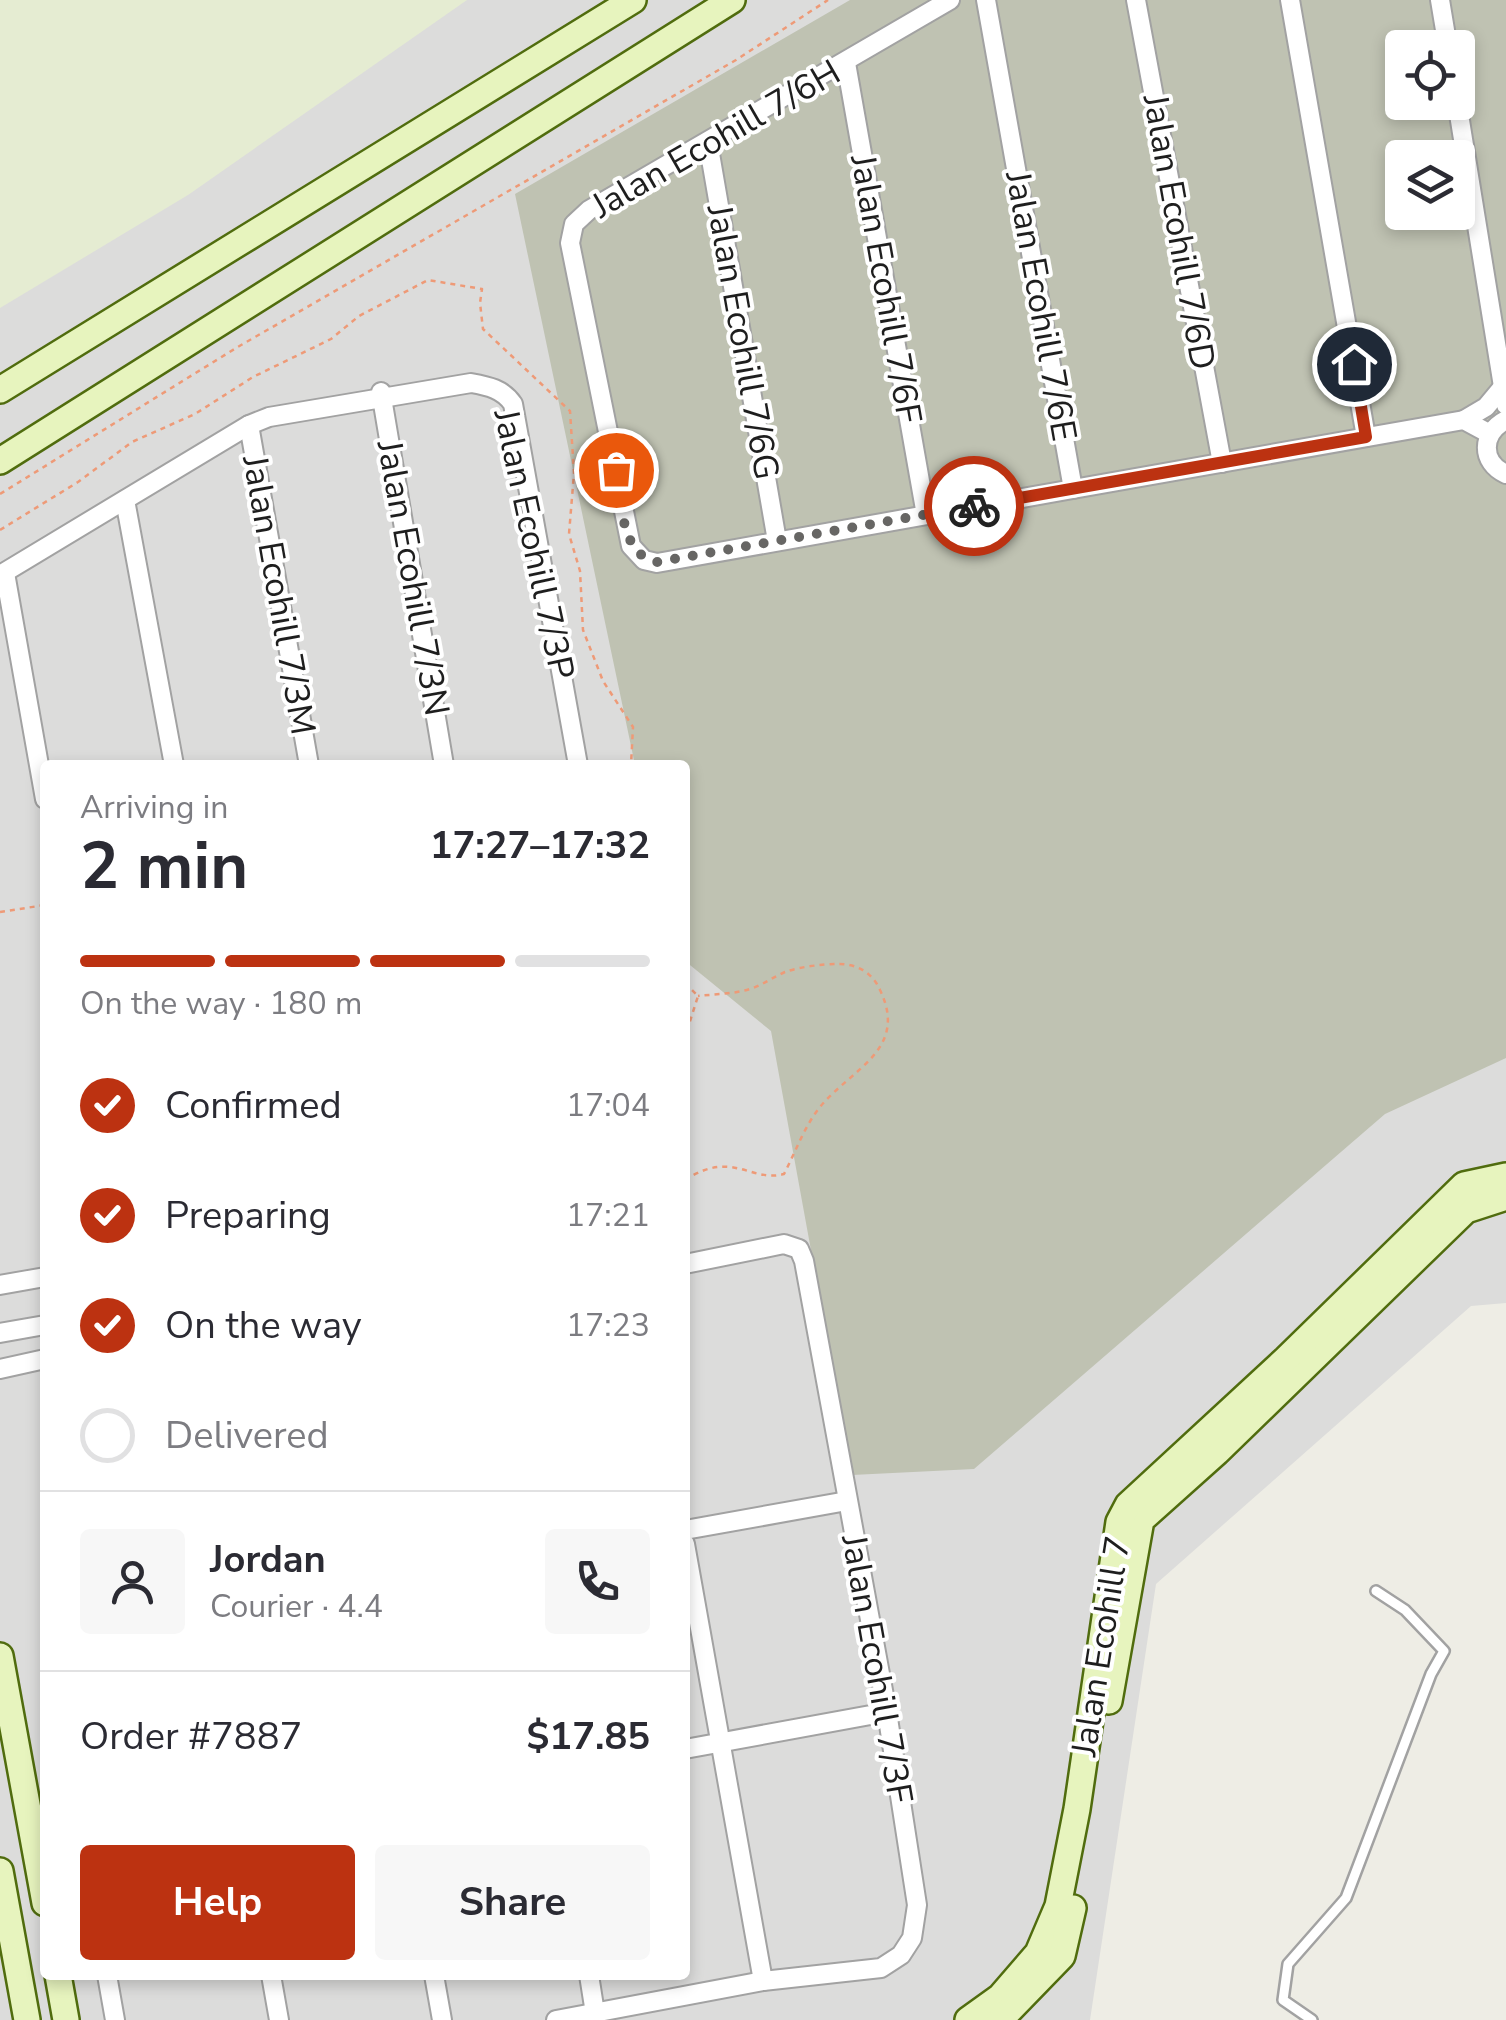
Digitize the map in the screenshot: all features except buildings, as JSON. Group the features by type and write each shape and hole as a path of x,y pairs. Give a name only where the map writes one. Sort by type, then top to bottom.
{"street":[{"path":"0,390 633,0"},
{"path":"0,461 732,0"},
{"name":"Jalan Ecohill 7/6H","path":"777,542 657,562 644,560 630,546 570,243 574,224 589,210 950,0"},
{"name":"Jalan Ecohill 7/6E","path":"986,0 1074,488 1464,420"},
{"name":"Jalan Ecohill 7/6D","path":"1136,0 1222,463"},
{"path":"1290,0 1366,437"},
{"path":"1440,0 1445,30"},
{"name":"Jalan Ecohill 7/6F","path":"846,63 926,515"},
{"path":"1460,120 1506,405"},
{"name":"Jalan Ecohill 7/6G","path":"708,142 777,542"},
{"name":"Jalan Ecohill 7/3P","path":"3,574 249,425 277,415 381,395 471,383 506,394 513,404 577,760"},
{"path":"1464,420 1486,408 1504,383"},
{"name":"Jalan Ecohill 7/3N","path":"381,395 443,760"},
{"path":"1464,420 1490,434"},
{"path":"1506,420 1490,434 1487,456 1506,474"},
{"name":"Jalan Ecohill 7/3M","path":"249,425 308,760"},
{"path":"777,542 1074,488"},
{"path":"125,500 173,760"},
{"path":"3,574 40,772"},
{"name":"Jalan Ecohill 7","path":"968,2020 1000,1997 1038,1953 1050,1930 1076,1809 1119,1522 1128,1505 1286,1359 1464,1184 1506,1176"},
{"path":"1000,2020 1062,1956 1082,1869 1141,1520 1466,1210 1506,1198"},
{"name":"Jalan Ecohill 7/3F","path":"556,2020 763,1981 881,1968 901,1955 912,1938 917,1905 887,1712 809,1281 799,1249 793,1245 690,1263"},
{"path":"0,1284 40,1278"},
{"path":"0,1334 40,1326"},
{"path":"0,1370 40,1360"},
{"path":"690,1529 847,1501"},
{"path":"690,1572 763,1981"},
{"path":"0,1656 40,1876"},
{"path":"690,1748 887,1712"},
{"path":"0,1871 27,2020"},
{"path":"59,1980 66,2020"},
{"path":"108,1980 115,2020"},
{"path":"272,1980 279,2020"},
{"path":"435,1980 442,2020"},
{"path":"590,1980 595,2013"}],"lane":[{"path":"1312,2020 1283,2000 1288,1964 1346,1898 1431,1674 1444,1651 1405,1610 1376,1591"}],"path":[{"path":"0,494 236,348 736,60 828,0"},
{"path":"0,912 40,906"},
{"path":"690,1177 706,1169 734,1166 774,1176 784,1174 818,1108 874,1057 885,1040 888,1026 882,992 874,979 853,966 836,964 786,972 751,988 698,996"},
{"path":"690,989 698,996"},
{"path":"690,1021 698,996"}],"shaded area":[{"path":"0,0 1506,0 1506,1303 1471,1306 1156,1584 1090,2020 0,2020"},
{"path":"0,0 467,0 188,195 0,308"},
{"path":"850,0 1506,0 1506,1058 1385,1114 974,1469 852,1475 771,1031 690,965 690,760 634,760 515,194"}],"way so far":[{"path":"616,470 630,546 644,560 657,562 974,506"}],"route":[{"path":"974,506 1366,437 1354,364"}]}
